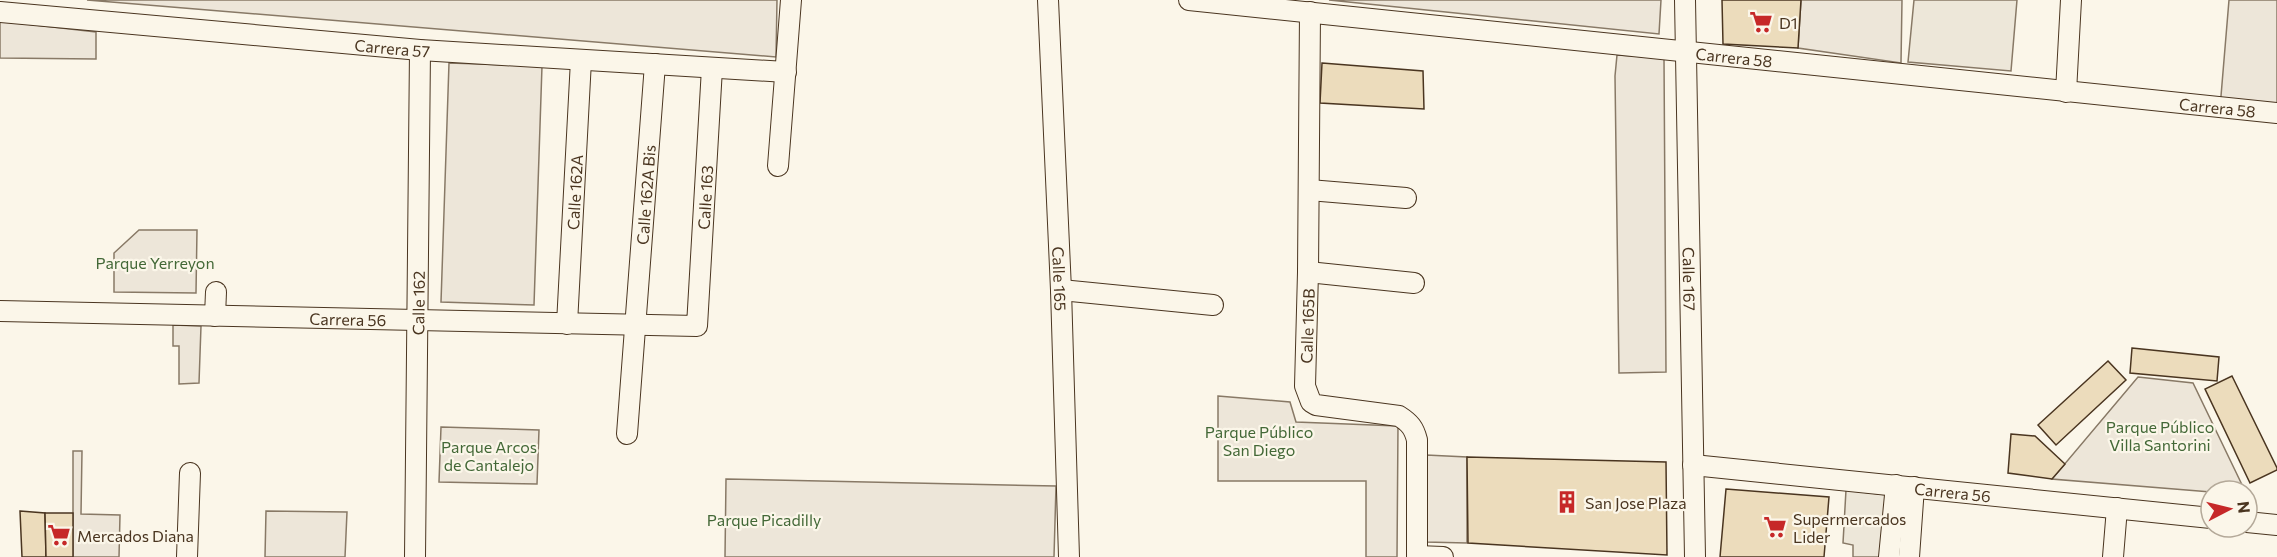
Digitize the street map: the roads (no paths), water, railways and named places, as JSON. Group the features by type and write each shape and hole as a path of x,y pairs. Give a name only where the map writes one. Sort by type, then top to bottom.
{"street":[{"path":"778,166 791,0"},
{"name":"Calle 165","path":"1048,0 1061,290 1069,557"},
{"name":"Carrera 58","path":"1189,0 2277,113"},
{"name":"Calle 167","path":"1685,0 1695,557"},
{"path":"2066,92 2071,0"},
{"name":"Carrera 57","path":"0,12 420,50 786,72"},
{"name":"Calle 165B","path":"1310,12 1305,386 1311,402 1316,405 1399,416 1409,422 1414,429 1417,440 1417,556"},
{"name":"Calle 162","path":"415,557 407,464 418,320 420,50"},
{"name":"Calle 162A","path":"567,324 581,60"},
{"name":"Calle 162A Bis","path":"627,434 655,64"},
{"name":"Calle 163","path":"697,326 712,68"},
{"path":"1309,190 1406,198"},
{"path":"1308,272 1414,283"},
{"path":"1061,290 1213,305"},
{"path":"215,316 216,292"},
{"name":"Carrera 56","path":"0,311 697,326"},
{"name":"Carrera 56","path":"1693,465 2199,517"},
{"path":"187,557 190,473"},
{"path":"1889,557 1905,486"},
{"path":"1905,486 1909,557"},
{"path":"2113,557 2117,508"},
{"path":"2259,523 2277,525"},
{"path":"1417,556 1443,557"}],"place":[{"name":"D1","path":"1761,22"},
{"name":"San Jose Plaza","path":"1567,502"},
{"name":"Supermercados Lider","path":"1775,527"},
{"name":"Mercados Diana","path":"59,535"}],"park label":[{"name":"Parque Yerreyon","path":"155,262"},
{"name":"Parque Público Villa Santorini","path":"2160,435"},
{"name":"Parque Público San Diego","path":"1259,440"},
{"name":"Parque Arcos de Cantalejo","path":"489,455"},
{"name":"Parque Picadilly","path":"764,519"}]}
